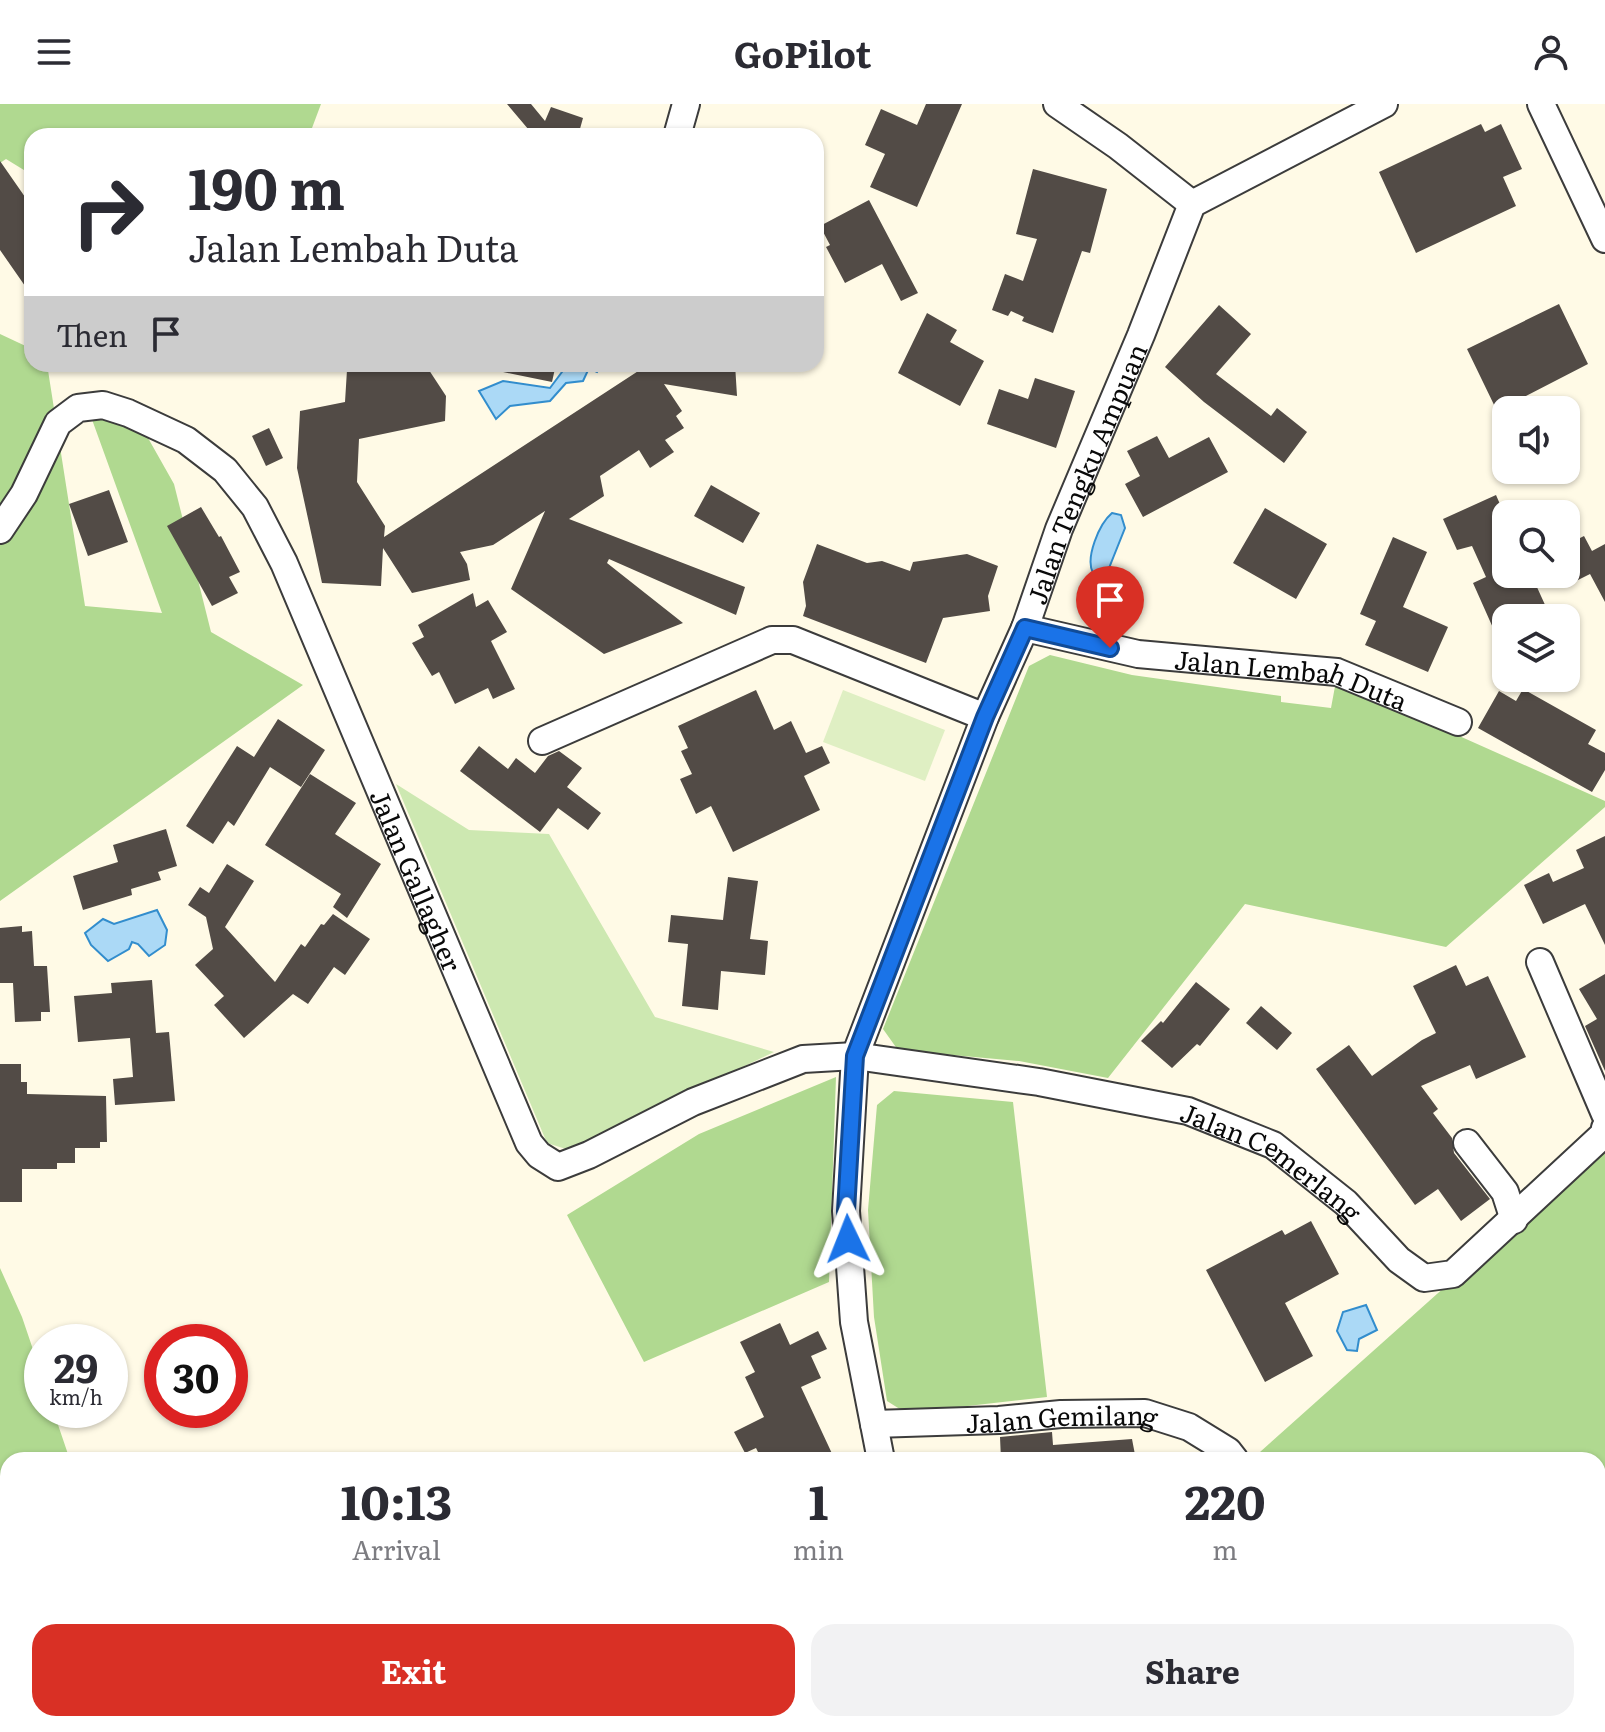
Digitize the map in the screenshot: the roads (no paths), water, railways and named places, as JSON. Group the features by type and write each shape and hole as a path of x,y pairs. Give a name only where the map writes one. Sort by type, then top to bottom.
{"street":[{"path":"679,128 686,104"},
{"path":"1057,104 1118,146 1192,204 1384,104"},
{"path":"1541,104 1605,239"},
{"name":"Jalan Tengku Ampuan","path":"879,1452 854,1322 846,1211 855,1056 985,717 1025,628 1063,517 1141,335 1192,204"},
{"name":"Jalan Gallagher","path":"0,530 24,494 58,423 78,408 103,405 128,413 186,440 225,470 255,507 284,563 529,1143 539,1155 558,1167 589,1155 693,1102 803,1059 855,1056"},
{"name":"Jalan Lembah Duta","path":"1025,628 1138,654 1337,672 1458,722"},
{"path":"542,741 772,640 793,640 985,717"},
{"path":"1540,962 1605,1114"},
{"name":"Jalan Cemerlang","path":"855,1056 1039,1082 1188,1111 1273,1145 1346,1203 1399,1260 1424,1278 1453,1274 1604,1134 1605,1128"},
{"path":"1467,1143 1505,1192 1514,1220"},
{"name":"Jalan Gemilang","path":"874,1424 999,1420 1061,1414 1145,1413 1189,1427 1229,1452"}],"water":[{"path":"562,372 587,372 583,381 566,383 550,401 510,406 496,419 479,391 503,381 550,388"},
{"path":"1112,513 1121,515 1125,528 1107,573 1093,573 1091,559 1095,542 1102,525"},
{"path":"157,910 167,930 165,945 149,956 132,942 129,949 108,961 91,945 85,933 103,919 114,924"},
{"path":"1366,1305 1377,1330 1359,1339 1357,1351 1347,1350 1337,1331 1343,1312"}]}
